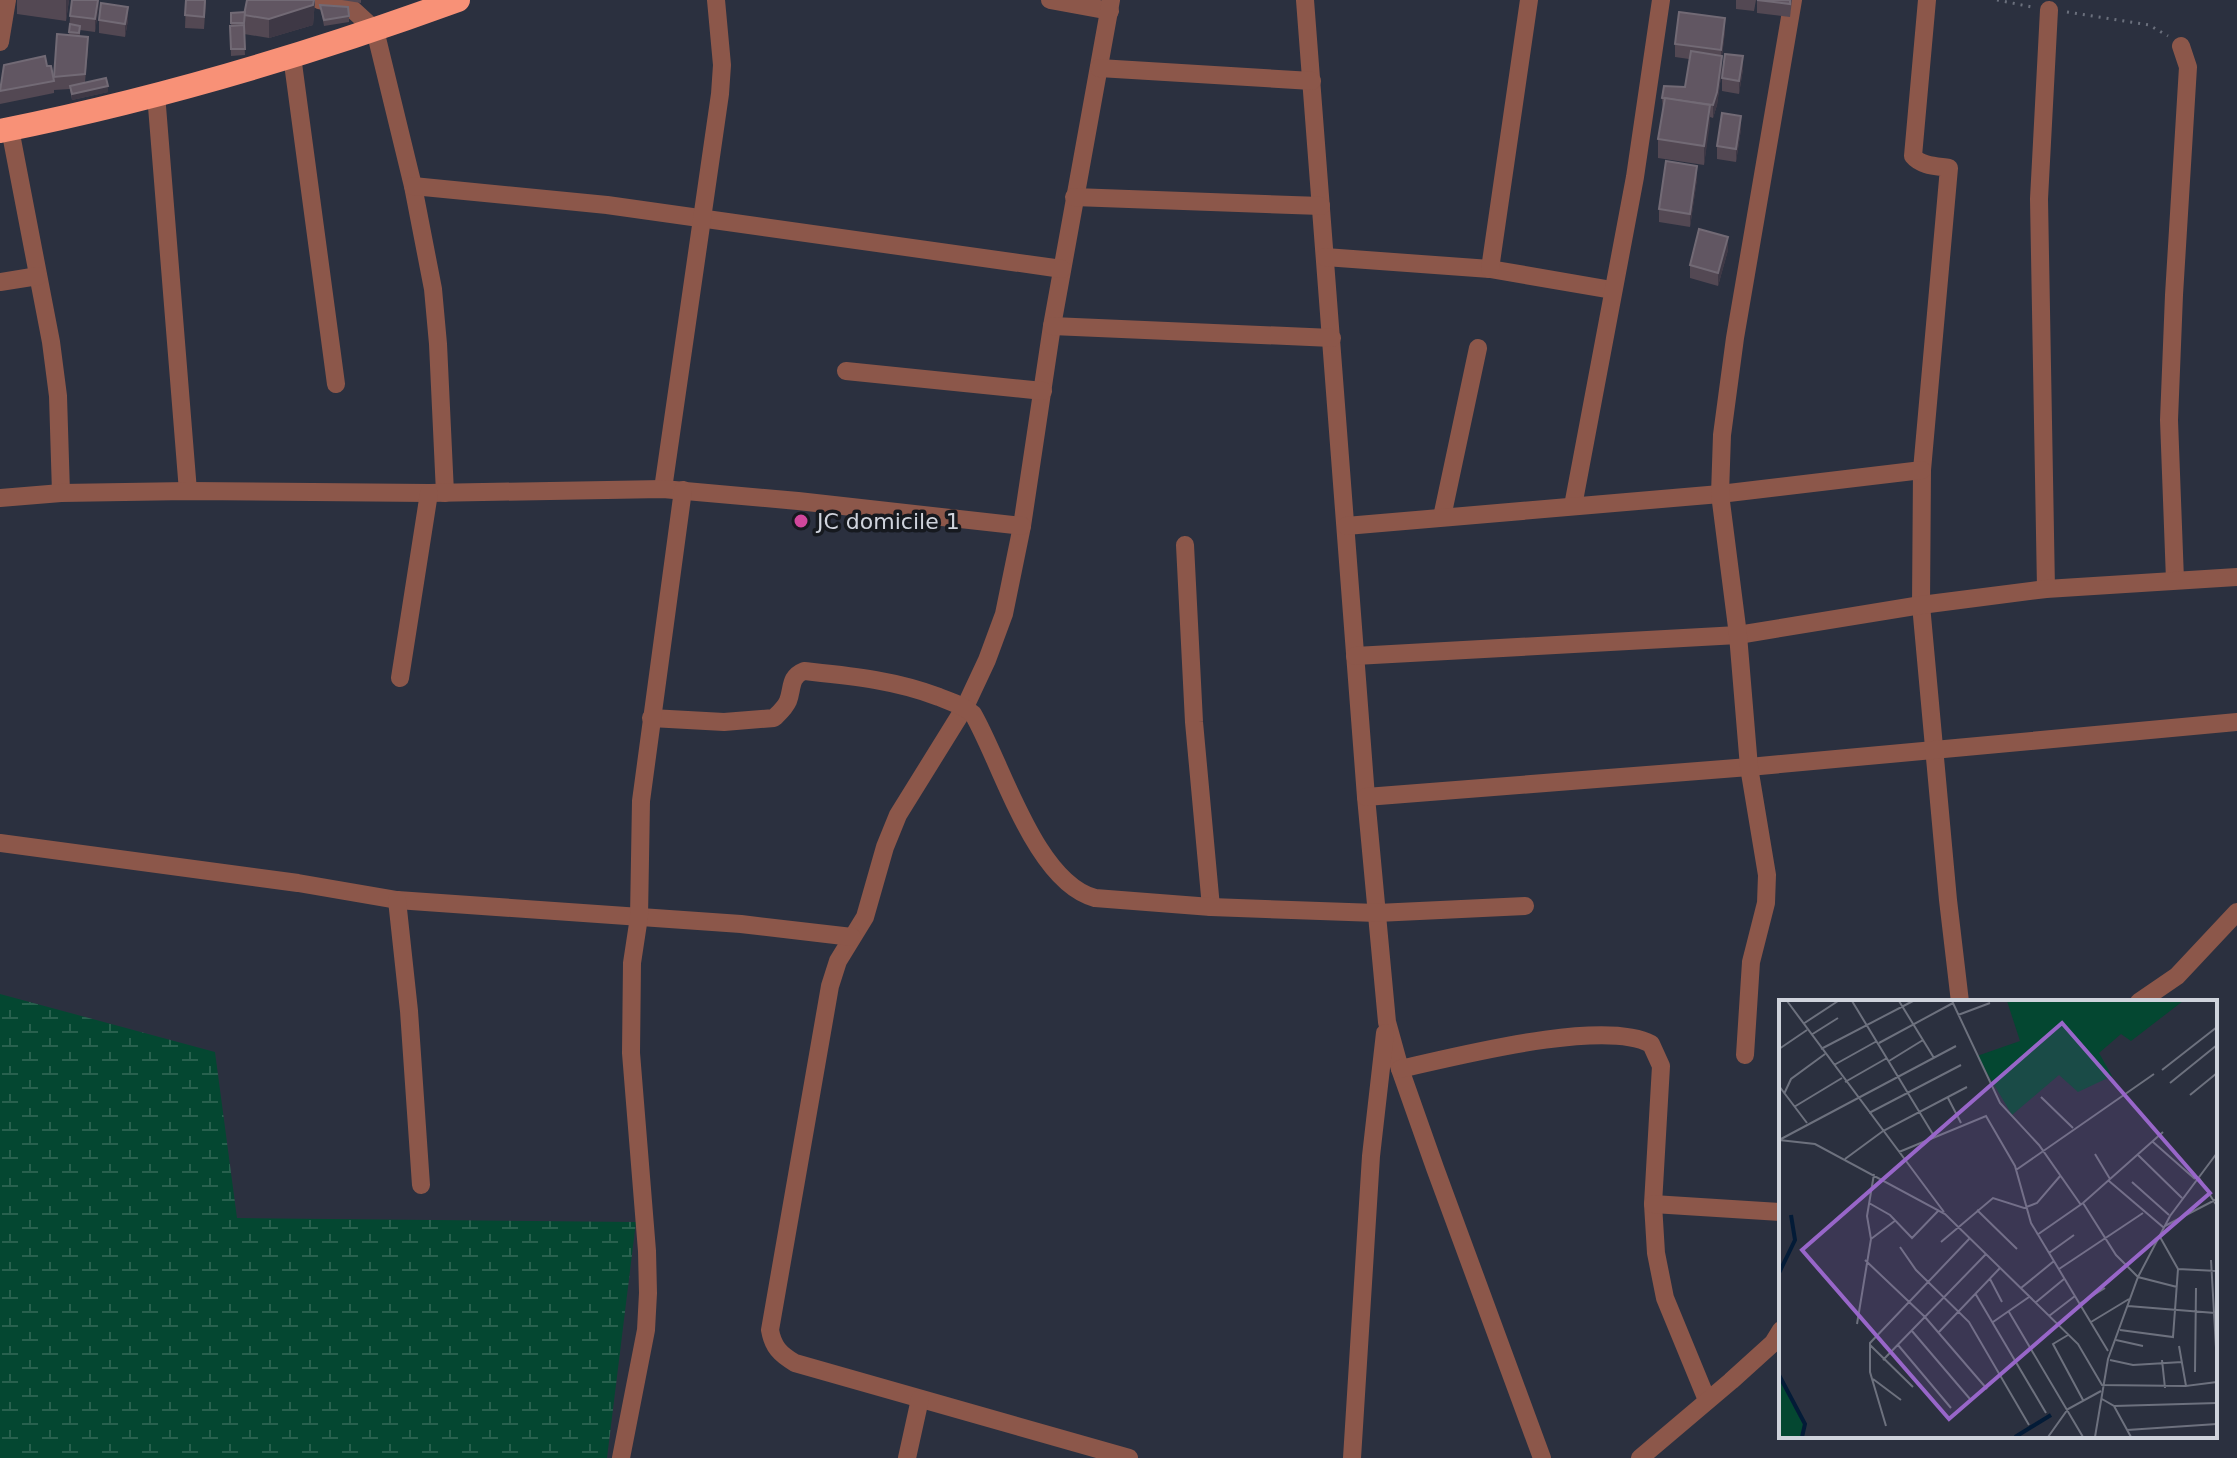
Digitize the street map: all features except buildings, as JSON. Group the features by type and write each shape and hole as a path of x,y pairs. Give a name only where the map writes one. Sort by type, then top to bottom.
{"highway":[{"path":"5,130 156,94 292,56 375,30 426,6 458,0"}],"street":[{"path":"0,42 7,0"},
{"path":"319,0 351,8 375,30 413,186 433,289 437,493 400,678"},
{"path":"663,489 720,94 722,65 716,0"},
{"path":"1050,0 1110,5 1052,326 1022,526 1004,614 965,707 898,815 885,847 865,917 838,961 830,986 770,1330 773,1345 795,1363 1103,1454 1129,1458"},
{"path":"1305,0 1366,797 1387,1022 1400,1069 1542,1458"},
{"path":"1490,269 1529,0"},
{"path":"1573,506 1635,177 1661,0"},
{"path":"1745,1055 1751,962 1766,903 1767,875 1749,767 1738,635 1720,494 1726,392 1793,0"},
{"path":"1927,0 1913,156 1917,161 1949,168 1922,470 1921,605 1960,1000"},
{"path":"2046,589 2039,199 2049,10"},
{"path":"2175,580 2169,420 2188,67 2181,46"},
{"path":"292,56 336,384"},
{"path":"1099,68 1312,81"},
{"path":"156,94 188,491"},
{"path":"5,130 51,342 58,396 61,493"},
{"path":"413,186 593,203 1062,269"},
{"path":"1074,197 1321,206"},
{"path":"1325,257 1490,269 1612,290"},
{"path":"0,282 38,276"},
{"path":"1052,326 1332,338"},
{"path":"1442,517 1478,348"},
{"path":"846,371 1043,391"},
{"path":"1346,526 1720,494 1922,470"},
{"path":"0,498 61,493 188,491 437,493 663,489 1022,526"},
{"path":"621,1458 646,1330 648,1293 631,1053 632,963 639,917 641,801 683,490"},
{"path":"1185,545 1194,722 1211,907"},
{"path":"1355,656 1738,635 1921,605 2046,589 2237,577"},
{"path":"651,718 724,722 774,718 788,701 797,674 804,671 888,681 914,687 965,707 973,714 1026,827 1066,884 1080,894 1095,898 1211,907 1377,913 1525,906"},
{"path":"1366,797 1749,767 2237,722"},
{"path":"0,843 298,883 397,900 741,924 852,937"},
{"path":"397,900 409,1011 421,1185"},
{"path":"2142,1000 2177,976 2237,912"},
{"path":"1352,1458 1365,1231 1387,1022"},
{"path":"1400,1069 1544,1039 1629,1036 1651,1044 1661,1066 1653,1204 1656,1253 1665,1298 1707,1400"},
{"path":"1653,1204 1779,1212"},
{"path":"1640,1458 1773,1343 1779,1333"},
{"path":"907,1458 920,1399"}],"path":[{"path":"1997,0 2149,25 2181,46"}],"green space":[{"path":"0,994 215,1052 237,1218 636,1222 607,1458 0,1458"}],"place":[{"name":"JC domicile 1","path":"801,521"}]}
